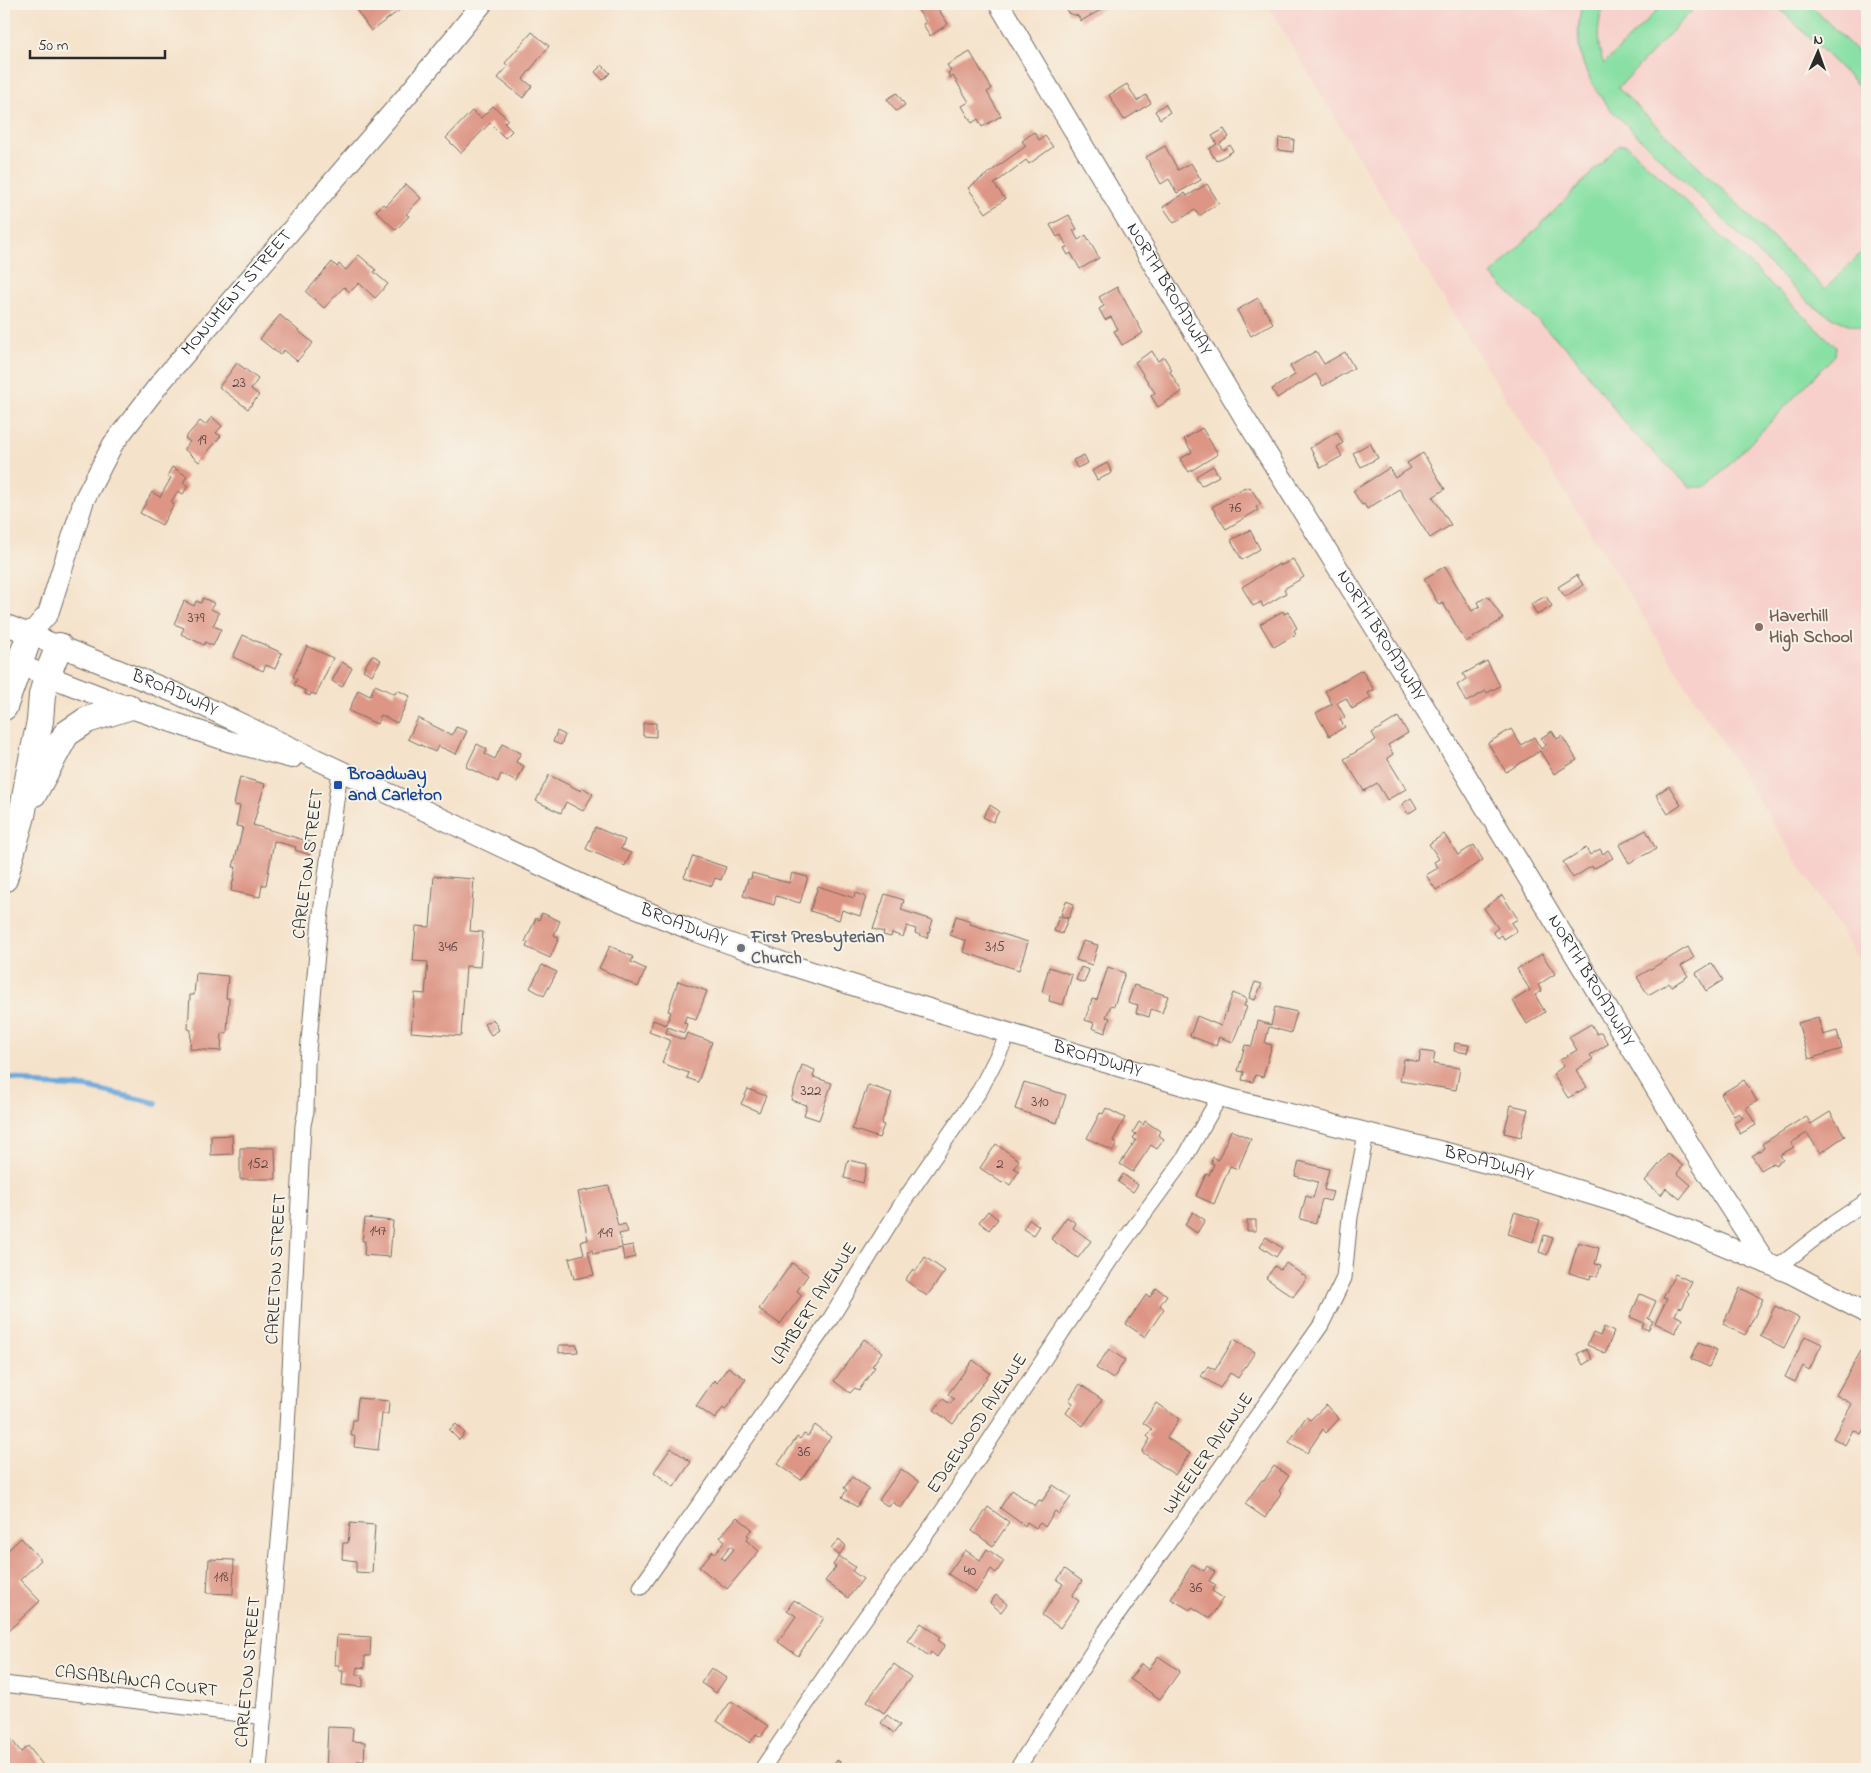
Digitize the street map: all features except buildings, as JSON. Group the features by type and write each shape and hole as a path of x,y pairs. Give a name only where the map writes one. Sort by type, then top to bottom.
{"highway":[{"path":"4,707 11,662 30,634"},
{"path":"4,879 22,816 40,721 42,695 47,676 59,646"},
{"path":"22,816 66,734 87,720 128,707"}],"main road":[{"name":"MONUMENT STREET","path":"30,634 48,614 84,500 112,444 161,382 409,93 482,4"},
{"name":"NORTH BROADWAY","path":"999,4 1244,417 1435,724 1696,1155 1772,1265"},
{"path":"48,614 59,646"},
{"name":"BROADWAY","path":"4,624 178,694 593,890 692,930 787,964 1009,1034 1220,1096 1494,1165 1616,1202 1690,1230 1772,1265 1867,1313"},
{"name":"BROADWAY","path":"11,662 128,707 228,741 340,771"}],"street":[{"name":"CARLETON STREET","path":"259,1769 284,1484 303,1125 306,1111 307,1063 320,920 340,771"},
{"name":"LAMBERT AVENUE","path":"641,1587 829,1321 903,1202 980,1090 1009,1034"},
{"name":"EDGEWOOD AVENUE","path":"762,1769 857,1628 942,1512 1110,1260 1184,1159 1220,1096"},
{"name":"WHEELER AVENUE","path":"1016,1769 1106,1631 1321,1325 1344,1278 1350,1218 1366,1134"},
{"path":"1772,1265 1867,1201"},
{"name":"CASABLANCA COURT","path":"4,1684 264,1717"}],"shaded area":[{"name":"Haverhill High School","path":"1267,4 1867,4 1867,973 1433,282"}],"green space":[{"path":"1582,4 1604,4 1598,34 1601,57 1604,64 1663,4 1698,4 1618,88 1825,289 1867,247 1867,328 1851,325 1836,319 1808,302 1611,110 1590,80 1582,59 1579,23"},
{"path":"1775,4 1809,4 1867,61 1867,94"},
{"path":"1619,145 1627,145 1836,347 1835,355 1708,487 1690,487 1632,432 1574,356 1491,275"}],"waterway":[{"path":"4,1076 42,1085 86,1087 156,1103"}],"place":[{"name":"Haverhill High School","path":"1759,627"},
{"name":"Broadway and Carleton","path":"338,785"},
{"name":"First Presbyterian Church","path":"741,948"}]}
